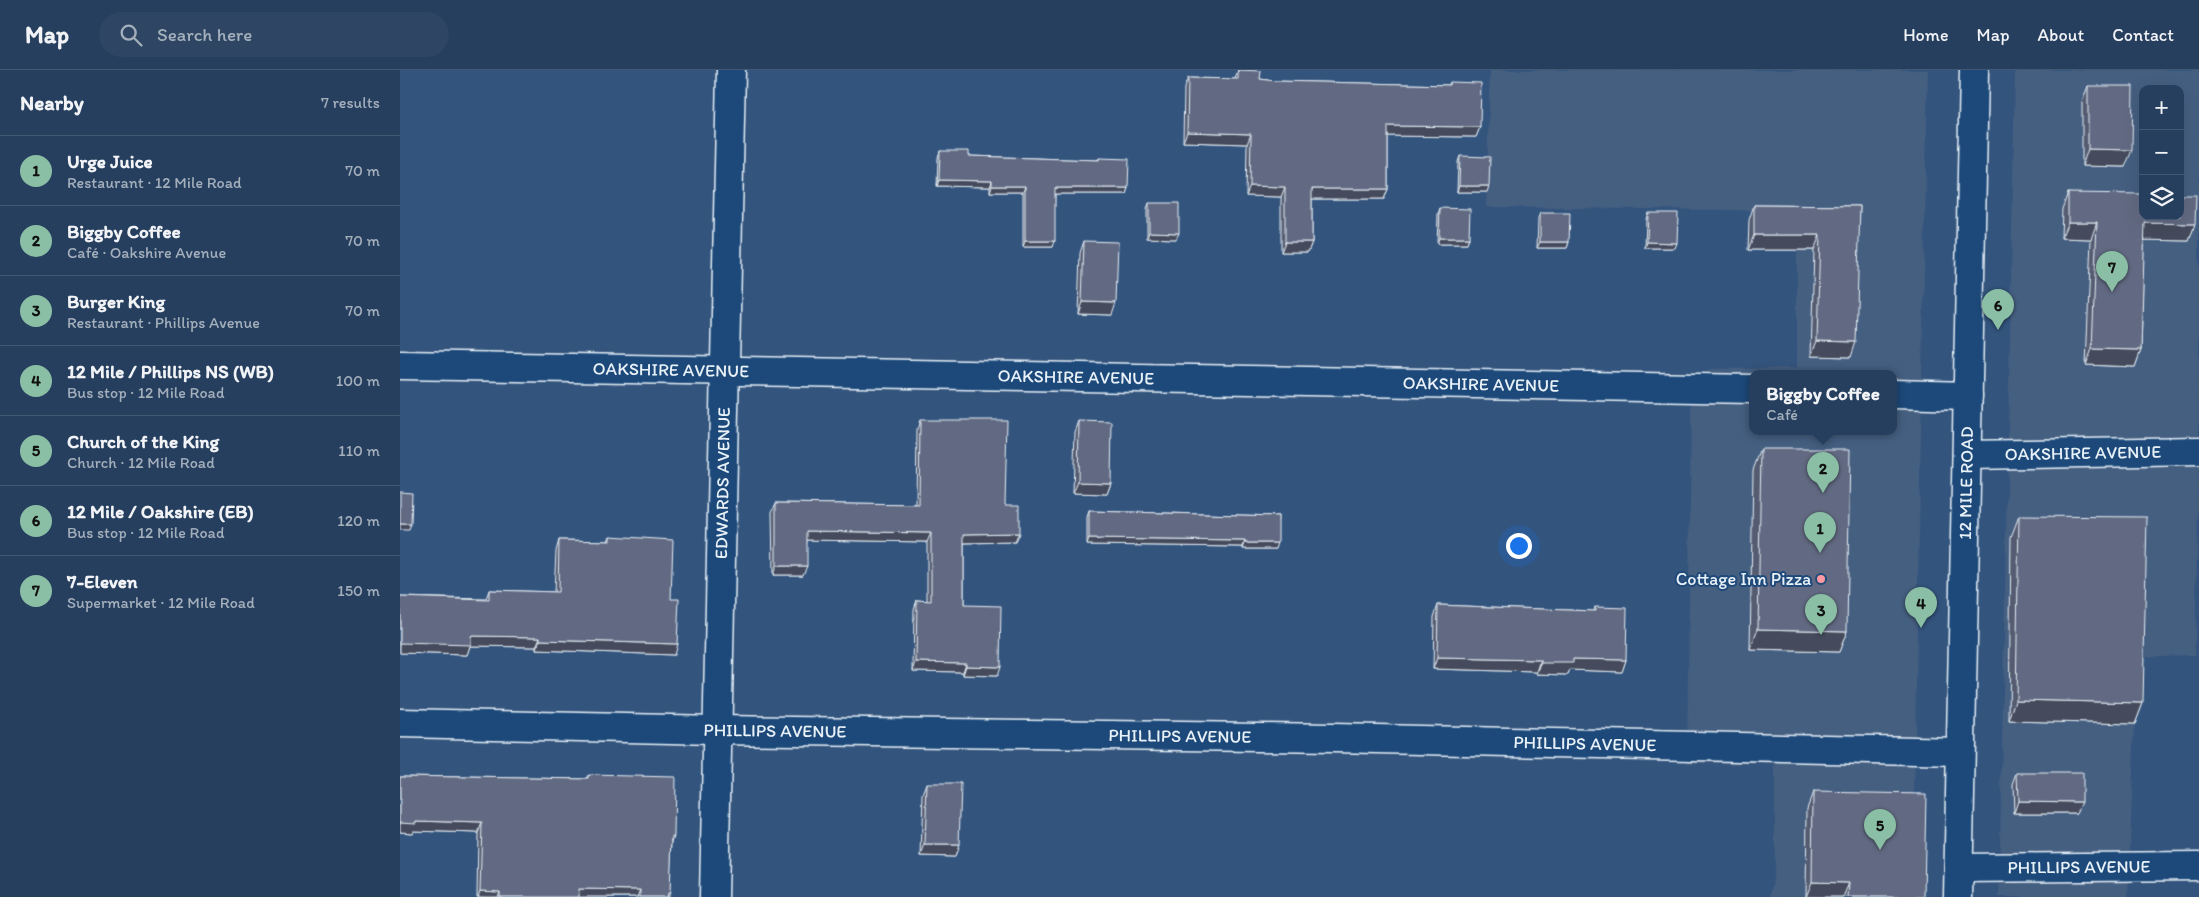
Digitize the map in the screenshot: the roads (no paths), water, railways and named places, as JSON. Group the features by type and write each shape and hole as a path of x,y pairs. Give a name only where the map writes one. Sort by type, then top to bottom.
{"street":[{"name":"EDWARDS AVENUE","path":"714,897 731,70"},
{"name":"12 MILE ROAD","path":"1958,897 1974,70"},
{"name":"OAKSHIRE AVENUE","path":"400,365 1749,389"},
{"path":"1897,394 1968,396"},
{"name":"OAKSHIRE AVENUE","path":"1967,455 2199,451"},
{"name":"PHILLIPS AVENUE","path":"400,723 716,730 1333,738 1960,752"},
{"name":"PHILLIPS AVENUE","path":"1959,868 2199,866"}],"place":[{"name":"7-Eleven","path":"2112,292"},
{"name":"12 Mile / Oakshire (EB)","path":"1998,330"},
{"name":"Biggby Coffee","path":"1823,493"},
{"name":"Urge Juice","path":"1820,553"},
{"name":"Cottage Inn Pizza","path":"1821,579"},
{"name":"12 Mile / Phillips NS (WB)","path":"1921,628"},
{"name":"Burger King","path":"1821,635"},
{"name":"Church of the King","path":"1880,850"}]}
